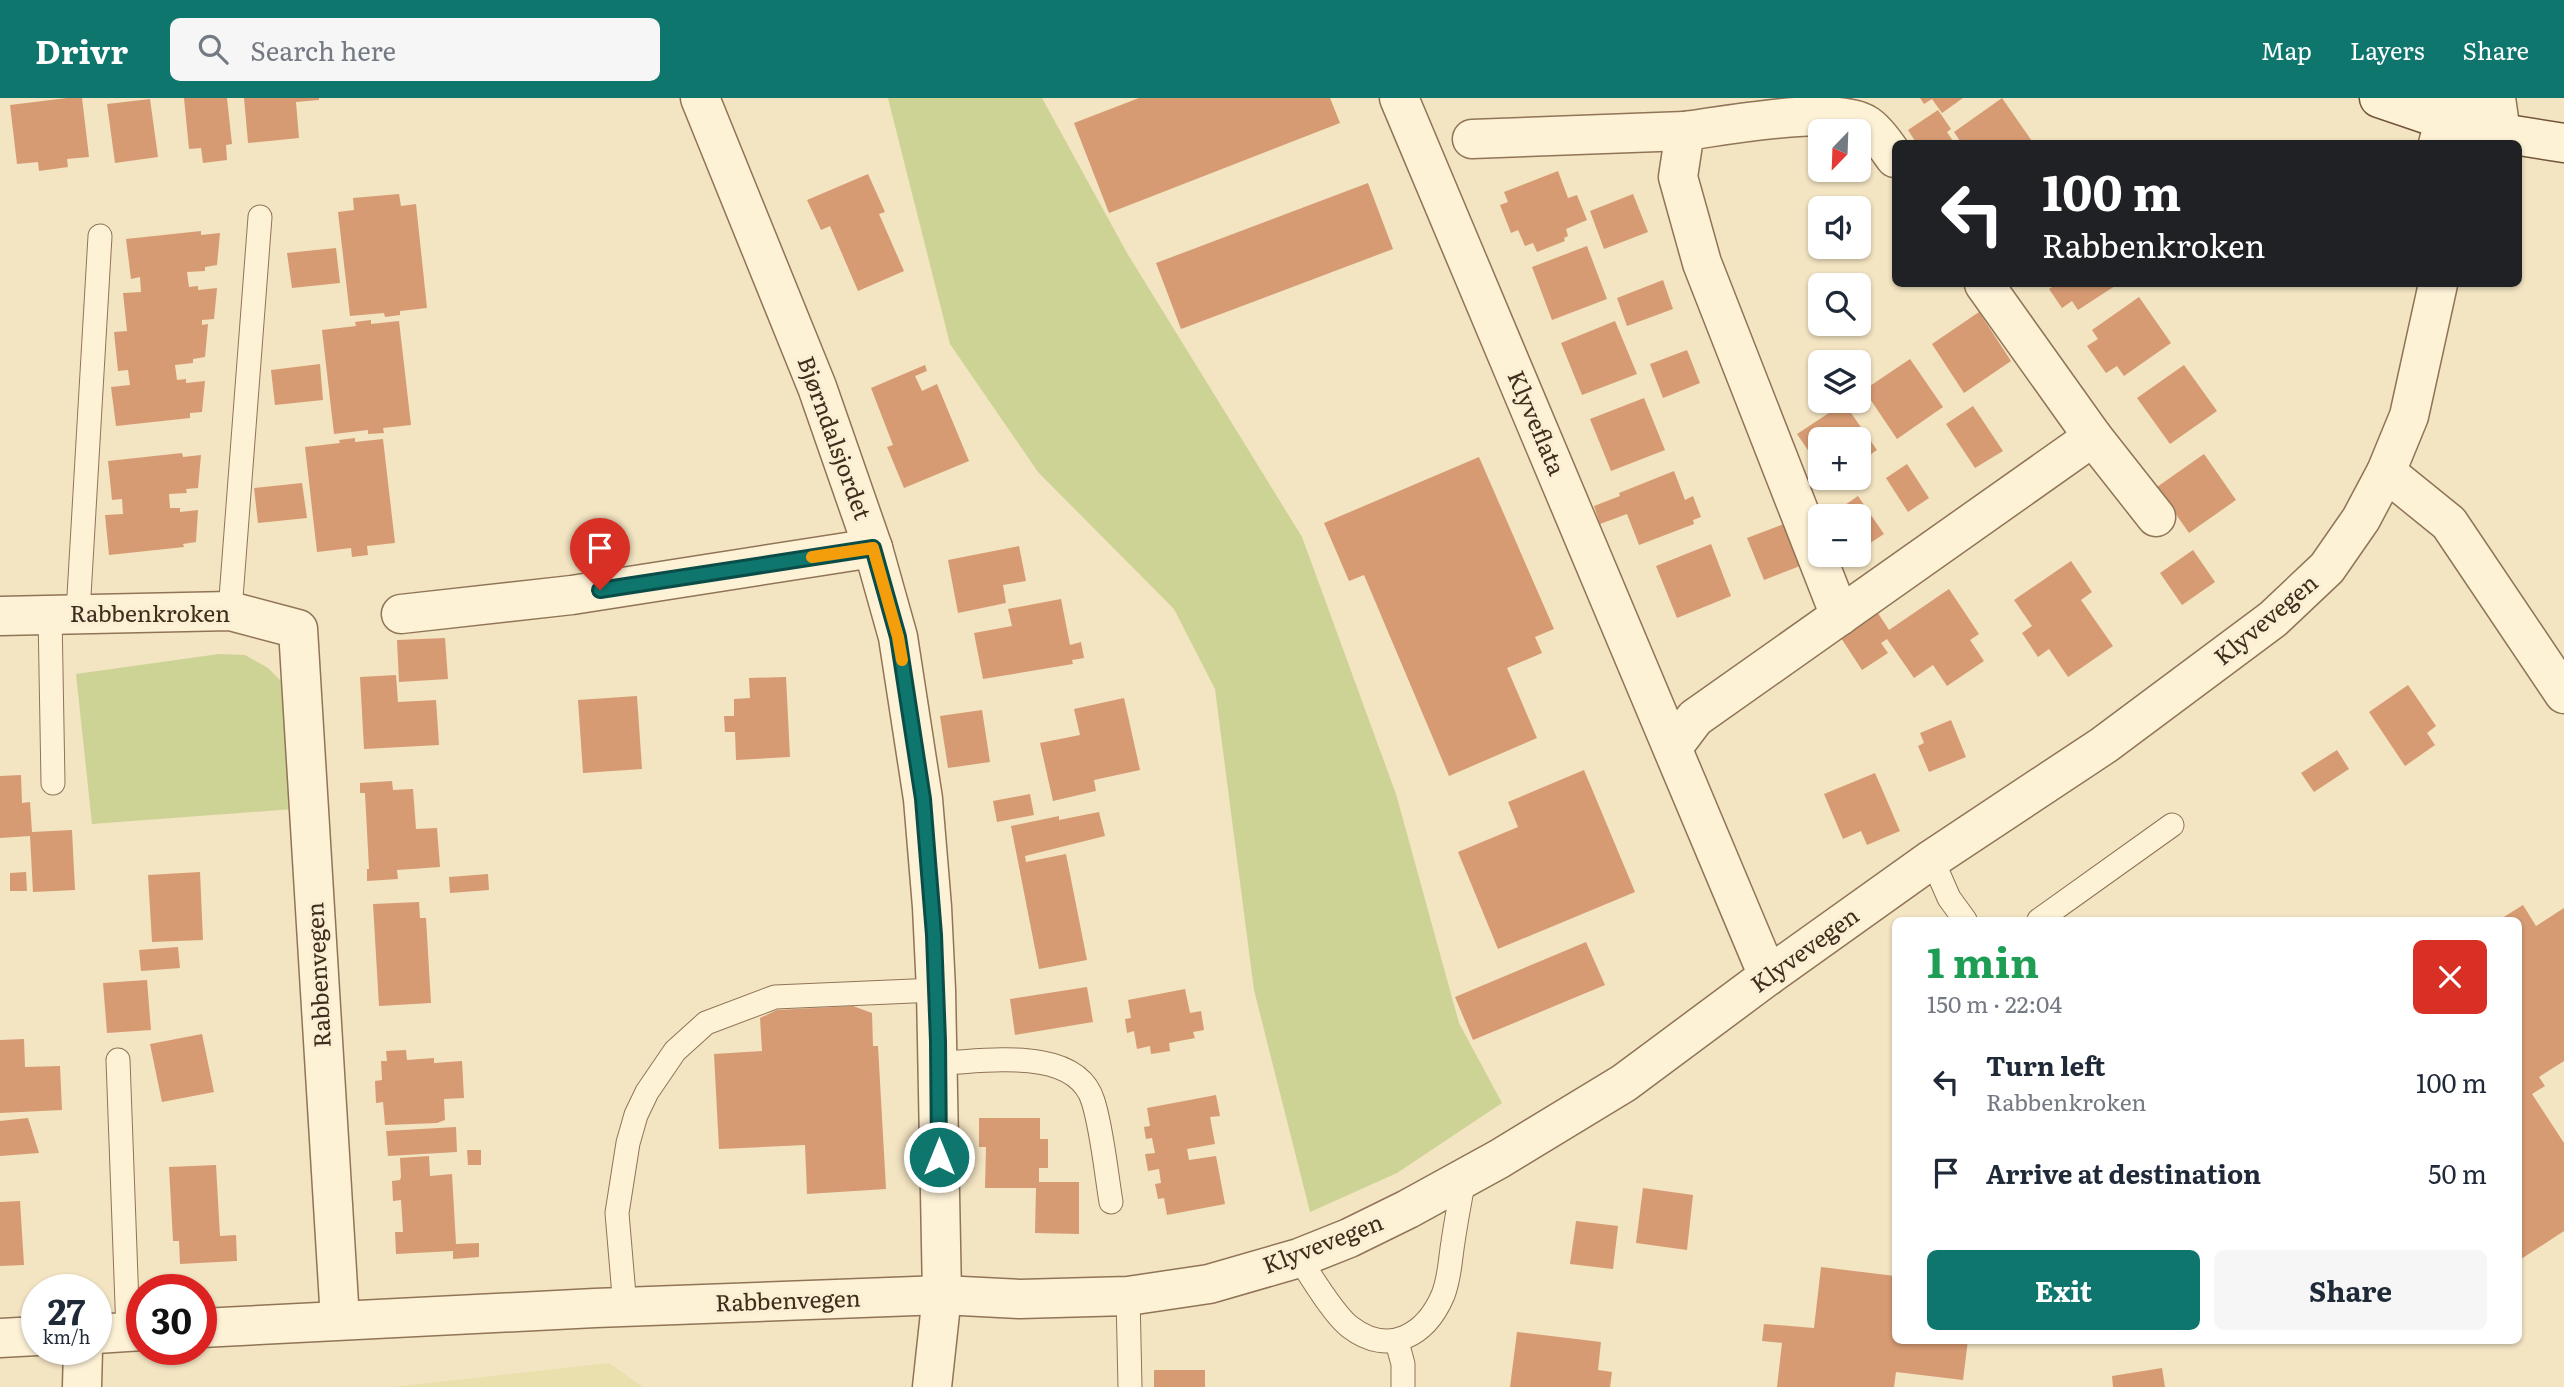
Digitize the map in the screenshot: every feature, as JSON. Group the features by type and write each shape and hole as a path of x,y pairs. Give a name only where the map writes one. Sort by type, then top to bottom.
{"street":[{"name":"Bjørndalsjordet","path":"700,98 817,387 873,548 898,637 921,786 936,990 942,1295 932,1387"},
{"name":"Klyveflata","path":"1399,98 1768,976"},
{"path":"2379,98 2450,121 2499,125 2564,143"},
{"path":"1472,139 1685,131 1820,115 1849,118 1867,124 1892,154"},
{"path":"1685,131 1678,177 1702,263 1840,616"},
{"path":"1986,287 2093,438 2155,517"},
{"name":"Klyvevegen","path":"942,1295 1020,1299 1128,1296 1209,1284 1298,1258 1349,1238 1464,1179 1624,1083 1932,859 2104,745 2273,619 2327,568 2361,519 2386,472 2409,416 2437,287"},
{"path":"1673,747 1695,718 2093,438"},
{"path":"2386,472 2449,523 2564,694"},
{"path":"401,614 572,594 873,548"},
{"name":"Rabbenkroken","path":"0,616 230,611 298,629"},
{"name":"Rabbenvegen","path":"298,629 340,1320"},
{"name":"Rabbenvegen","path":"217,1327 942,1295"},
{"path":"0,1338 21,1337"},
{"path":"82,1387 83,1365"}],"lane":[{"path":"230,611 260,217"},
{"path":"53,783 64,614 100,236"},
{"path":"2043,917 2172,825"},
{"path":"1932,859 1949,898 1963,917"},
{"path":"625,1307 617,1213 628,1143 636,1115 675,1051 706,1023 775,997 936,990"},
{"path":"118,1060 122,1332"},
{"path":"939,1063 1033,1061 1057,1065 1077,1076 1093,1099 1111,1202"},
{"path":"1298,1258 1349,1326 1371,1337 1397,1342 1412,1335 1428,1322 1443,1296 1450,1271 1464,1179"},
{"path":"1128,1296 1130,1387"},
{"path":"1397,1342 1403,1364 1403,1387"}],"shaded area":[{"path":"609,1363 643,1387 392,1387"}],"green space":[{"path":"888,98 1042,98 1127,253 1302,537 1396,794 1459,1023 1502,1103 1397,1173 1310,1212 1254,990 1215,689 1174,609 1038,472 950,344"},
{"path":"219,654 245,655 268,668 283,683 293,809 92,824 76,674"}],"building":[{"path":"82,98 89,157 67,159 68,167 39,171 38,162 17,164 10,105"},
{"path":"184,98 227,98 232,144 226,145 227,160 203,163 201,148 189,149"},
{"path":"244,98 319,100 296,102 299,138 248,143"},
{"path":"1139,98 1330,98 1340,123 1109,213 1074,123"},
{"path":"1920,98 1963,98 1942,113 1932,99 1924,104"},
{"path":"2002,98 2031,140 1959,140 1954,132"},
{"path":"150,99 158,157 115,163 107,104"},
{"path":"1938,110 1951,129 1947,132 1952,140 1914,140 1908,130"},
{"path":"1558,171 1568,198 1577,195 1587,220 1566,229 1568,236 1564,238 1565,241 1537,252 1533,243 1525,246 1518,230 1511,233 1500,205 1508,202 1504,192"},
{"path":"868,174 885,212 879,214 904,271 858,291 830,226 821,230 807,200"},
{"path":"1368,183 1393,249 1181,329 1156,263"},
{"path":"399,194 401,206 416,204 427,308 400,311 400,315 385,317 384,313 350,316 338,212 354,210 353,198"},
{"path":"1633,194 1648,232 1604,249 1590,211"},
{"path":"201,231 201,235 220,233 217,265 205,267 205,271 187,272 189,287 198,286 198,290 217,288 214,319 202,320 202,325 208,324 205,357 193,359 193,363 175,365 177,380 186,379 186,383 205,381 202,412 190,413 190,418 116,426 111,387 130,385 128,370 118,371 114,332 127,331 123,293 141,292 140,277 131,279 126,239"},
{"path":"1587,246 1607,299 1552,320 1532,267"},
{"path":"336,248 340,283 292,288 287,253"},
{"path":"1663,280 1673,309 1627,326 1617,298"},
{"path":"2113,287 2078,310 2072,301 2062,308 2049,289"},
{"path":"2139,297 2171,343 2124,376 2117,366 2106,373 2087,346 2098,339 2092,330"},
{"path":"1979,312 2011,361 1964,393 1932,344"},
{"path":"371,320 371,324 399,321 411,425 383,428 384,433 368,434 368,430 334,434 322,330 356,326 355,322"},
{"path":"1615,321 1637,374 1582,395 1561,343"},
{"path":"1687,350 1700,383 1663,398 1650,364"},
{"path":"1910,359 1943,407 1897,439 1871,400 1871,385"},
{"path":"320,364 323,400 275,405 271,370"},
{"path":"925,365 927,371 915,376 922,391 937,384 969,461 904,488 887,447 893,445 871,388"},
{"path":"2184,365 2217,411 2170,444 2137,398"},
{"path":"1644,398 1665,450 1611,471 1590,419"},
{"path":"1973,406 2003,451 1975,468 1946,424"},
{"path":"1829,413 1851,413 1861,427 1808,427 1808,450 1797,434"},
{"path":"355,438 355,442 383,439 395,543 367,546 368,555 352,557 351,548 317,552 305,447 340,443 339,440"},
{"path":"1871,441 1877,450 1871,454"},
{"path":"182,453 183,457 201,455 198,488 186,489 187,493 169,494 170,508 180,508 180,512 198,510 196,542 183,544 184,547 109,555 105,515 123,514 122,499 112,500 108,461"},
{"path":"2204,454 2236,500 2189,533 2157,487"},
{"path":"1479,457 1554,629 1535,637 1542,653 1507,668 1537,738 1449,776 1364,575 1349,581 1324,523"},
{"path":"1907,464 1929,498 1908,512 1886,478"},
{"path":"1674,471 1685,500 1693,496 1701,517 1693,520 1694,524 1639,545 1627,514 1600,524 1594,506"},
{"path":"302,483 307,518 258,523 254,488"},
{"path":"1858,496 1863,504 1846,504"},
{"path":"1871,515 1884,534 1871,542"},
{"path":"1784,524 1800,566 1764,580 1747,538"},
{"path":"1711,544 1731,596 1677,618 1656,566"},
{"path":"1019,546 1026,581 1003,585 1006,603 958,613 948,560"},
{"path":"2193,550 2215,582 2182,605 2160,573"},
{"path":"2071,561 2092,592 2081,600 2113,646 2068,677 2049,649 2038,657 2022,633 2032,626 2014,600"},
{"path":"1949,589 1979,634 1970,640 1984,661 1947,686 1933,665 1914,678 1887,639 1881,643 1888,653 1862,670 1839,635 1876,610 1889,630"},
{"path":"1061,599 1070,645 1081,642 1084,658 1072,660 1073,664 983,679 974,633 1012,626 1008,609"},
{"path":"445,638 448,679 399,682 397,640"},
{"path":"396,675 398,702 436,700 439,745 364,749 360,677"},
{"path":"786,677 790,757 736,760 735,732 725,732 724,716 734,716 734,699 750,698 749,678"},
{"path":"2408,685 2436,726 2427,733 2435,745 2405,766 2369,712"},
{"path":"637,696 642,769 583,773 578,700"},
{"path":"1124,698 1140,770 1094,780 1096,791 1053,801 1040,743 1080,735 1074,709"},
{"path":"982,710 990,762 948,768 940,716"},
{"path":"1951,720 1966,757 1929,772 1918,746 1924,743 1920,733"},
{"path":"2337,750 2349,769 2314,792 2301,773"},
{"path":"1584,770 1635,892 1498,949 1458,852 1518,827 1508,802"},
{"path":"1875,773 1900,831 1867,845 1861,831 1843,839 1824,794"},
{"path":"21,775 22,803 30,802 32,832 72,830 75,890 33,892 30,836 0,838 0,776"},
{"path":"392,781 393,790 413,789 416,829 437,828 440,867 397,870 398,879 367,881 369,869 365,793 360,793 360,783"},
{"path":"1030,794 1034,815 997,822 993,801"},
{"path":"1099,812 1105,836 1025,856 1026,862 1066,854 1087,960 1039,969 1011,826 1059,816 1059,820"},
{"path":"26,872 27,891 10,891 10,873"},
{"path":"200,872 203,940 152,942 148,875"},
{"path":"488,874 489,890 450,893 449,877"},
{"path":"419,902 420,918 426,918 431,1003 379,1006 373,904"},
{"path":"2523,905 2536,926 2564,908 2564,1061 2539,1077 2545,1086 2532,1094 2564,1143 2564,1231 2522,1258 2522,917 2504,917"},
{"path":"1586,942 1605,985 1473,1040 1455,997"},
{"path":"178,947 180,968 141,971 139,950"},
{"path":"147,980 151,1030 107,1033 103,983"},
{"path":"1087,987 1093,1022 1015,1035 1010,999"},
{"path":"1185,989 1190,1013 1201,1011 1204,1030 1193,1032 1195,1038 1169,1043 1170,1051 1151,1054 1150,1046 1137,1049 1134,1031 1127,1033 1125,1019 1131,1018 1128,1000"},
{"path":"853,1006 872,1013 873,1046 878,1046 886,1189 807,1194 805,1145 719,1149 714,1054 762,1051 760,1018 777,1010"},
{"path":"202,1034 214,1092 162,1102 150,1044"},
{"path":"24,1039 25,1067 60,1066 62,1110 0,1113 0,1040"},
{"path":"406,1050 407,1060 434,1058 434,1063 462,1061 464,1098 444,1099 445,1120 437,1123 385,1125 383,1102 376,1103 375,1081 382,1080 381,1061 387,1061 386,1051"},
{"path":"1216,1095 1220,1116 1210,1117 1215,1144 1187,1149 1189,1160 1216,1156 1225,1204 1167,1215 1164,1198 1158,1199 1155,1184 1161,1183 1159,1169 1148,1171 1145,1154 1155,1153 1152,1138 1146,1139 1144,1127 1150,1126 1147,1108"},
{"path":"28,1118 39,1153 0,1156 0,1121"},
{"path":"979,1118 1040,1118 1040,1139 1048,1139 1048,1168 1039,1168 1039,1182 1079,1182 1079,1234 1035,1233 1036,1188 985,1188 986,1147 979,1147"},
{"path":"456,1127 457,1152 388,1156 386,1131"},
{"path":"467,1150 481,1150 481,1165 468,1165"},
{"path":"429,1156 430,1176 452,1174 456,1244 479,1243 479,1257 453,1259 453,1251 396,1254 395,1232 403,1232 401,1200 393,1201 392,1181 400,1180 400,1158"},
{"path":"216,1165 220,1236 236,1235 237,1261 180,1264 179,1241 173,1241 169,1167"},
{"path":"1643,1188 1693,1195 1687,1250 1636,1243"},
{"path":"20,1201 24,1265 0,1266 0,1202"},
{"path":"1576,1221 1618,1226 1613,1269 1570,1264"},
{"path":"1821,1267 1892,1276 1892,1344 1968,1344 1963,1380 1896,1372 1894,1387 1777,1387 1782,1343 1762,1341 1764,1324 1814,1328"},
{"path":"1517,1332 1601,1342 1598,1370 1612,1372 1610,1387 1510,1387"},
{"path":"2162,1368 2165,1387 2113,1387 2112,1376"},
{"path":"1154,1370 1205,1370 1205,1387 1154,1387"}],"slow traffic":[{"path":"812,557 873,548 902,660"}],"route":[{"path":"600,590 873,548 898,637 923,799 934,935 939,1157"}]}
